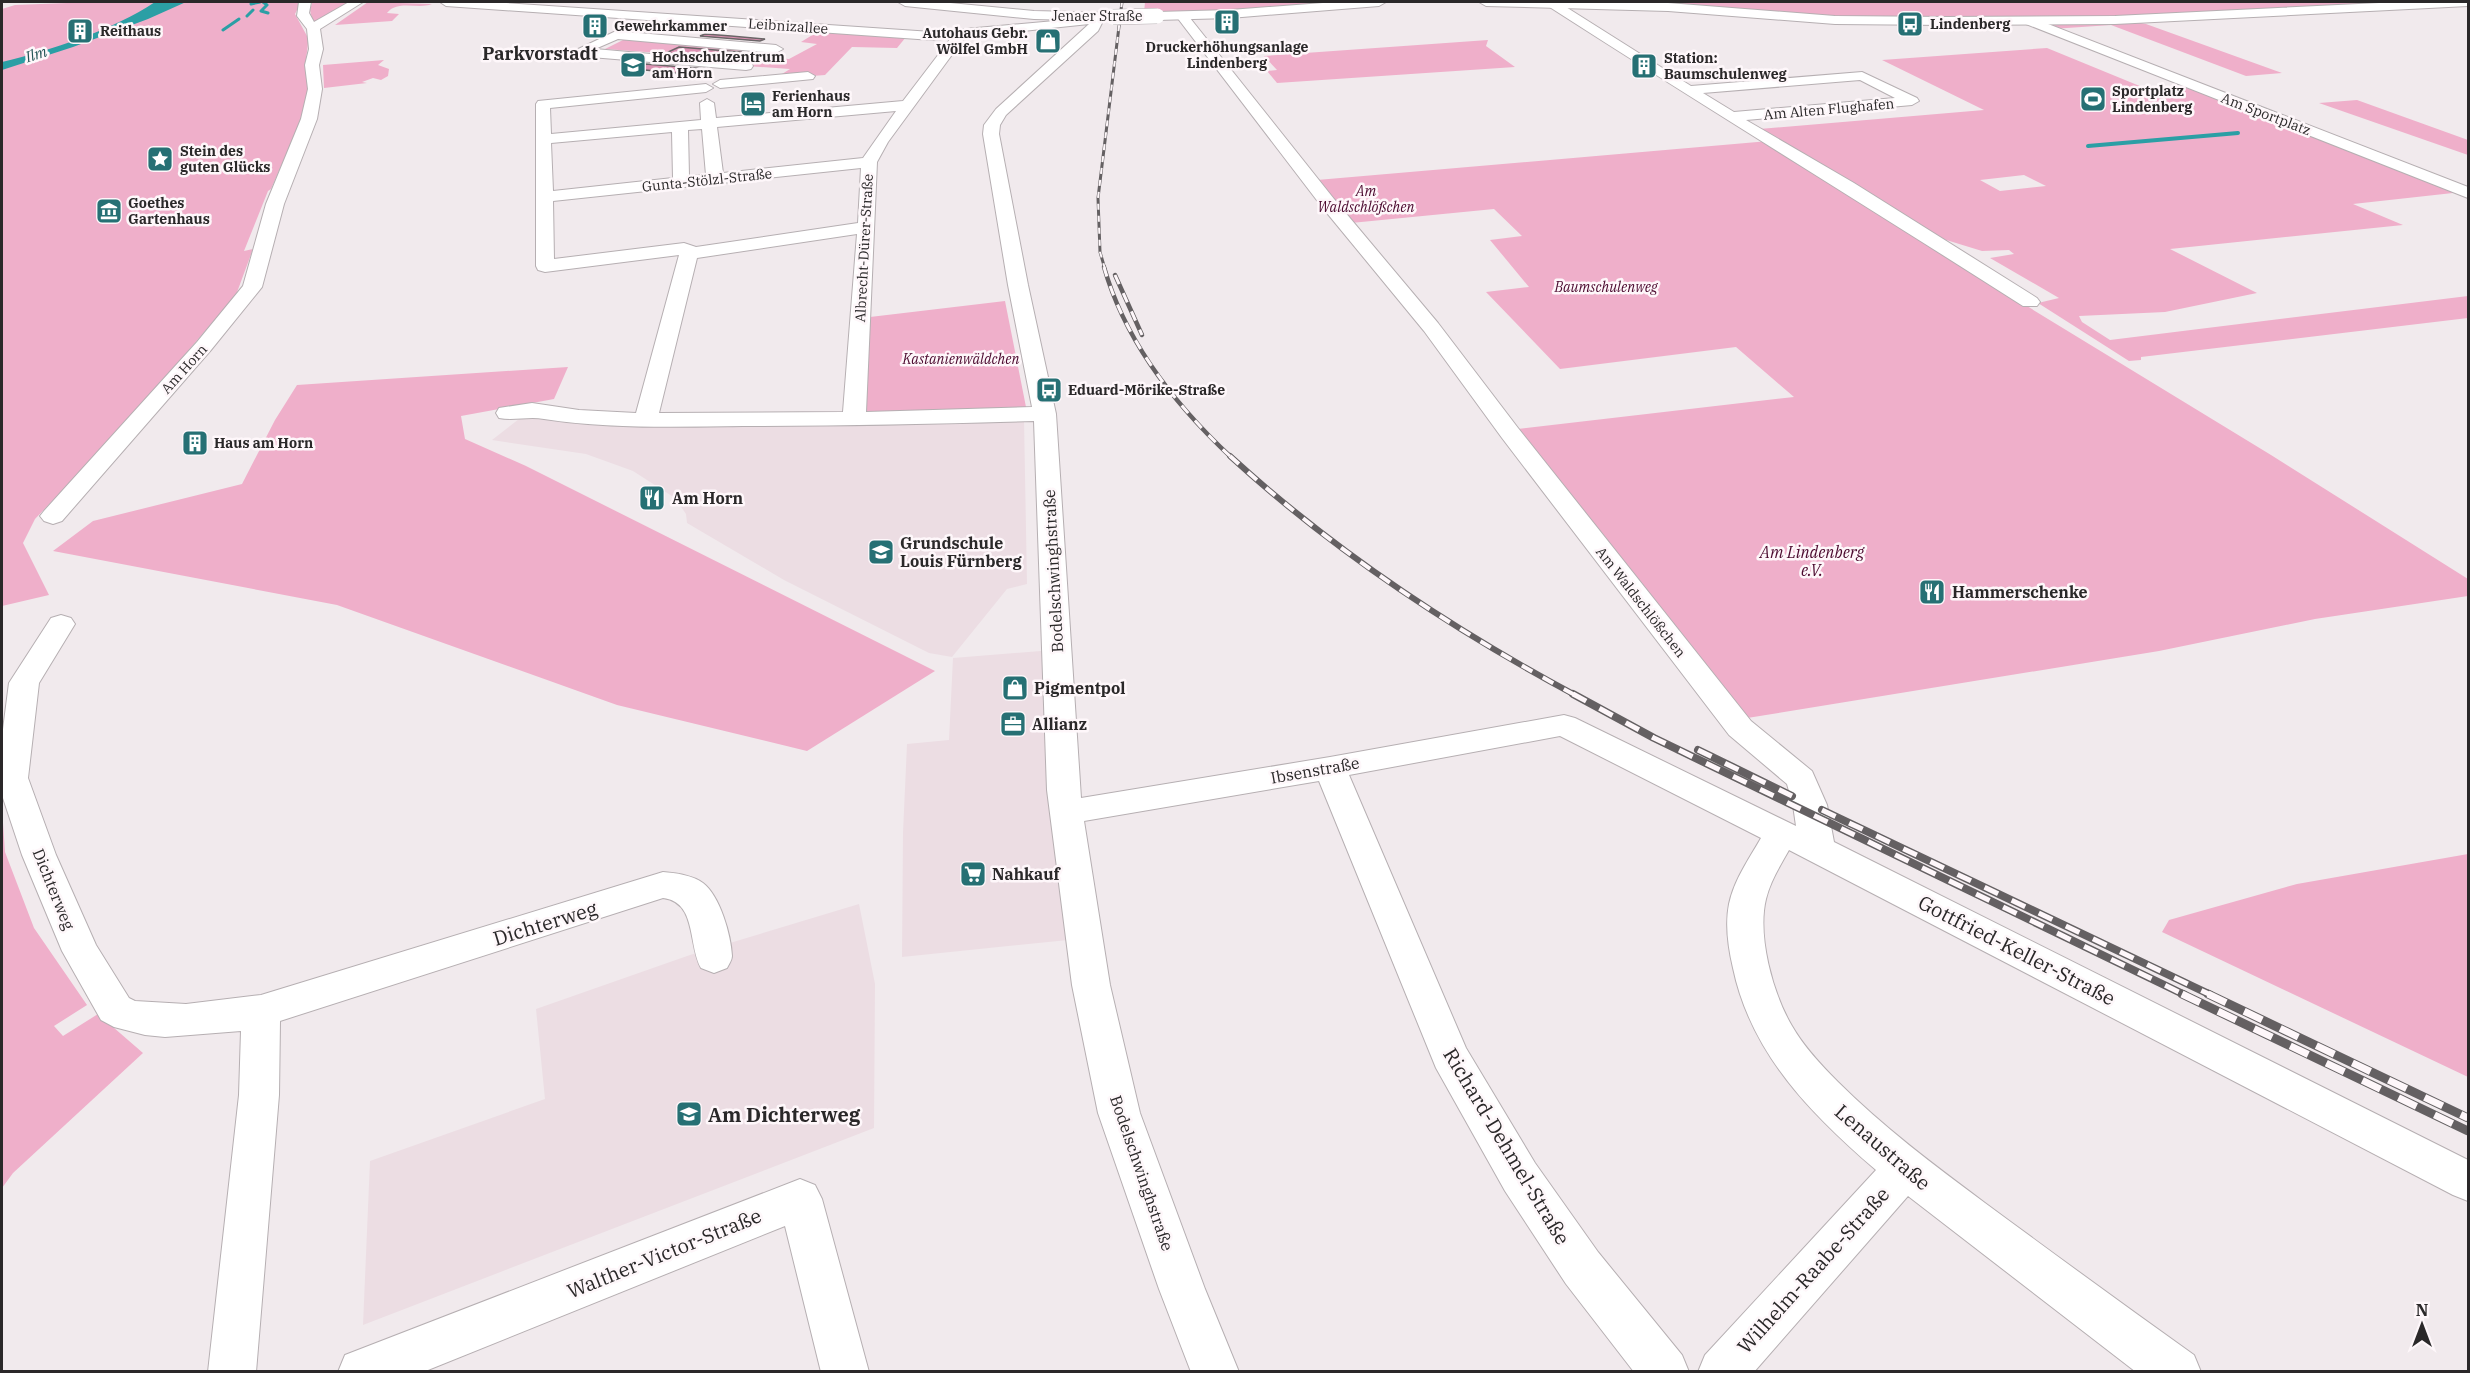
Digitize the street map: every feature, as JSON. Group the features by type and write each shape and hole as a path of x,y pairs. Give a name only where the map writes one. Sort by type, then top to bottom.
{"main road":[{"name":"Jenaer Straße","path":"904,2 1034,15 1182,16"},
{"path":"1182,16 1379,2"},
{"path":"1486,2 1704,9 1834,20 2030,21 2115,20 2469,2"}],"street":[{"name":"Am Horn","path":"53,516 204,346 252,287 275,204 309,119 315,89 312,65 316,49 313,28 306,24 303,16 302,9 305,2"},
{"path":"313,28 357,2"},
{"name":"Leibnizallee","path":"446,2 932,36 960,35 1092,14"},
{"path":"534,8 548,2"},
{"path":"1552,3 2030,302"},
{"path":"662,16 686,6"},
{"name":"Bodelschwinghstraße","path":"1092,14 1096,23 1094,28 1001,112 992,127 1018,285 1045,414 1065,812 1091,985 1119,1113 1182,1289 1215,1371"},
{"name":"Am Waldschlößchen","path":"1182,16 1328,203 1431,327 1509,433 1740,728 1801,779 1810,805 1795,824"},
{"name":"Am Sportplatz","path":"2030,21 2469,193"},
{"path":"707,87 815,28"},
{"path":"746,66 579,52 616,35 786,43"},
{"name":"Albrecht-Dürer-Straße","path":"854,419 869,162 881,141 960,35"},
{"path":"702,251 684,249 545,266 543,104 808,76"},
{"name":"Am Alten Flughafen","path":"1689,90 1862,76 1912,101 1731,117"},
{"path":"707,87 715,179"},
{"path":"545,139 909,105"},
{"path":"680,126 681,183"},
{"name":"Gunta-Stölzl-Straße","path":"544,197 869,162"},
{"path":"646,420 688,254 867,227"},
{"path":"507,413 532,410 579,417 646,420 854,419 1045,414"},
{"name":"Dichterweg","path":"61,624 24,683 12,778 22,801 39,855 80,951 115,1010 122,1015 172,1022 234,1017 261,1011 663,885 681,886 697,896 705,914 714,958"},
{"name":"Gottfried-Keller-Straße","path":"1564,725 1795,824 1819,849 2469,1181"},
{"name":"Ibsenstraße","path":"1065,812 1330,768 1564,725"},
{"name":"Richard-Dehmel-Straße","path":"1330,768 1450,1056 1520,1177 1582,1268 1665,1371"},
{"name":"Lenaustraße","path":"1795,824 1749,895 1746,911 1747,938 1754,977 1765,1010 1778,1038 1801,1070 1840,1112 1905,1168 2086,1307 2177,1371"},
{"path":"232,1371 259,1095 261,1011"},
{"name":"Wilhelm-Raabe-Straße","path":"1722,1371 1905,1168"},
{"name":"Walther-Victor-Straße","path":"362,1371 801,1199 845,1371"}],"shaded area":[{"name":"Grundschule Louis Fürnberg","path":"519,419 1024,419 1027,584 1007,589 952,657 929,653 784,580 687,523 686,514 675,498 633,471 586,454 492,440"},
{"path":"1053,650 1068,940 902,957 903,833 907,744 949,740 953,658"},
{"name":"Am Dichterweg","path":"859,904 875,984 874,1128 363,1325 370,1161 545,1099 536,1009 690,955"}],"green space":[{"path":"66,2 301,2 295,14 307,36 309,35 305,68 309,89 307,107 271,189 268,191 244,251 253,249 236,295 120,430 35,519 23,543 49,595 2,606 2,9 15,5"},
{"path":"309,2 353,2 316,23 308,20 312,19 310,10 312,3"},
{"path":"368,2 432,4 392,8 387,13 399,14 392,21 335,25"},
{"path":"1145,2 1361,2 1251,11 1144,13"},
{"path":"1555,2 2452,2 2114,18 1876,19"},
{"path":"2131,21 2146,24 2282,73 2246,76 2111,25 2052,29 2041,22"},
{"path":"810,30 906,37 897,48 852,47 825,75 774,79 790,69 746,66 761,57 789,59 817,44 801,42 814,34 806,32"},
{"path":"627,38 748,48 728,58 605,49"},
{"path":"1488,40 1486,46 1515,67 1277,83 1267,71 1277,70 1264,56"},
{"path":"2047,48 2147,89 2186,86 2462,192 2353,204 2403,225 2170,249 2257,293 2165,312 2079,316 2082,322 2110,340 2468,296 2468,318 2141,357 2141,360 2129,361 2038,303 2059,298 1990,258 2014,254 2009,250 1982,251 1930,235 1759,129 1984,110 1882,60","holes":["2024,175 2046,186 2000,191 1980,180"]},
{"path":"384,60 378,65 389,69 388,76 381,80 373,78 362,82 367,83 324,88 323,65"},
{"path":"2357,100 2468,140 2468,155 2319,103"},
{"name":"Am Lindenberg e.V.","path":"1769,141 1940,253 2271,455 2468,579 2468,596 2315,619 2159,651 1741,719 1518,429 1794,397 1736,347 1560,369 1486,292 1529,287 1490,240 1522,236 1494,209 1351,223 1317,180"},
{"name":"Kastanienwäldchen","path":"1005,301 1026,407 865,413 870,317"},
{"path":"568,367 554,399 461,416 465,439 526,466 935,671 807,751 617,705 337,605 53,551 93,521 242,484 275,420 297,385"},
{"path":"2,808 5,852 34,928 87,1005 54,1026 63,1036 98,1014 143,1053 13,1173 2,1188"},
{"path":"2468,854 2468,1077 2162,932 2169,920 2297,884"}],"water":[{"name":"Ilm","path":"155,2 186,2 73,47 2,70 2,62 81,38 120,22"}],"building":[{"path":"705,34 765,39 760,41 700,36"},
{"path":"679,47 740,52 728,59 666,53"},
{"path":"645,64 708,69 698,75 634,69"}],"waterway":[{"path":"251,4 260,2"},
{"path":"263,2 267,5 261,11 268,13"},
{"path":"247,16 253,10"},
{"path":"223,30 239,19"},
{"path":"2088,146 2238,133"}],"railway":[{"path":"1105,269 1100,252 1098,198 1122,2"},
{"path":"1104,267 1125,321 1155,371 1191,417 1232,458"},
{"path":"1115,275 1142,335"},
{"path":"1230,456 1310,524 1395,586 1484,643 1575,695"},
{"path":"1573,694 1654,738 2185,995"},
{"path":"1698,750 1792,796"},
{"path":"1822,810 2211,995"},
{"path":"2182,994 2468,1131"},
{"path":"2208,994 2468,1118"}],"place":[{"name":"Druckerhöhungsanlage Lindenberg","path":"1227,22"},
{"name":"Lindenberg","path":"1910,24"},
{"name":"Gewehrkammer","path":"595,26"},
{"name":"Reithaus","path":"80,31"},
{"name":"Autohaus Gebr. Wölfel GmbH","path":"1048,41"},
{"name":"Hochschulzentrum am Horn","path":"633,65"},
{"name":"Station: Baumschulenweg","path":"1644,66"},
{"name":"Sportplatz Lindenberg","path":"2093,99"},
{"name":"Ferienhaus am Horn","path":"753,104"},
{"name":"Stein des guten Glücks","path":"160,159"},
{"name":"Goethes Gartenhaus","path":"109,211"},
{"name":"Eduard-Mörike-Straße","path":"1049,390"},
{"name":"Haus am Horn","path":"195,443"},
{"name":"Am Horn","path":"652,498"},
{"name":"Grundschule Louis Fürnberg","path":"881,552"},
{"name":"Hammerschenke","path":"1932,592"},
{"name":"Pigmentpol","path":"1015,688"},
{"name":"Allianz","path":"1013,724"},
{"name":"Nahkauf","path":"973,874"},
{"name":"Am Dichterweg","path":"689,1114"}],"district":[{"name":"Parkvorstadt","path":"540,53"}],"park label":[{"name":"Baumschulenweg","path":"1606,287"}]}
